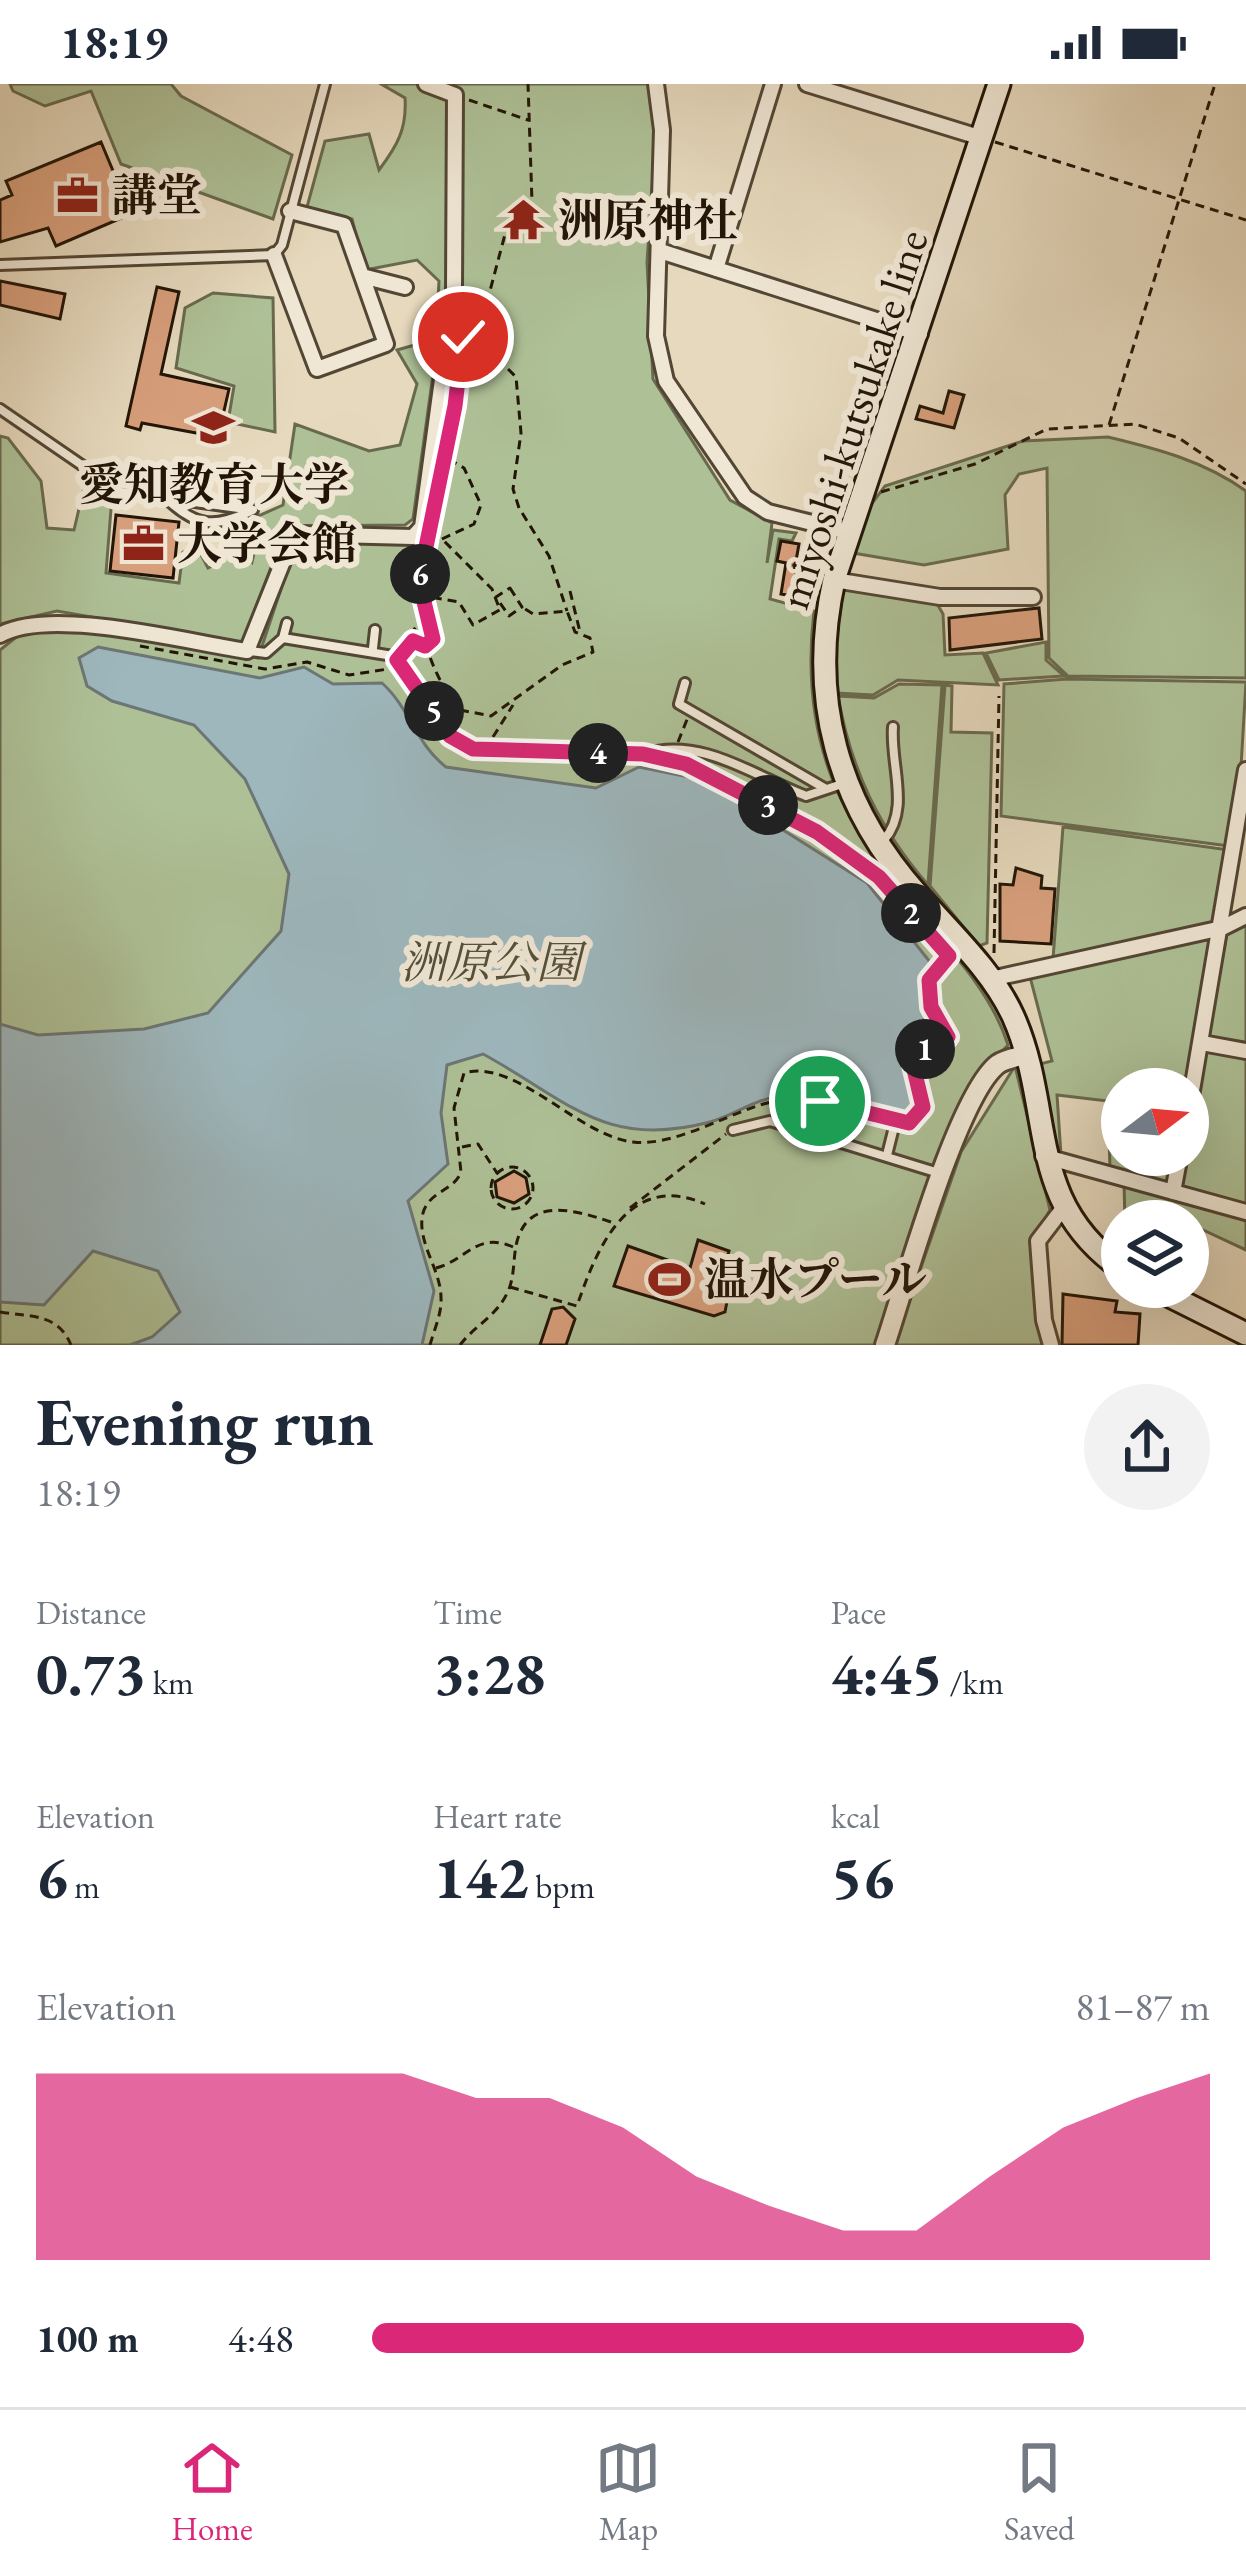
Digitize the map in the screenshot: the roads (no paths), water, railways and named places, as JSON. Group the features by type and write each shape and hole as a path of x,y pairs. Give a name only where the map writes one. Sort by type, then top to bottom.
{"main road":[{"name":"miyoshi-kutsukake line","path":"999,84 868,490 848,532 834,580 823,671 836,786 959,954 991,980 1012,1016 1025,1055 1043,1156 1064,1207 1101,1253"},
{"path":"1194,1308 1246,1334"}],"street":[{"path":"0,635 13,627 59,620 247,651 294,534 413,537 422,527 454,291 455,95 426,84"},
{"path":"656,84 662,130 660,360 666,381 745,497 768,512 848,532"},
{"path":"716,268 773,84"},
{"path":"807,84 982,138"},
{"path":"274,255 317,369 386,344 344,225 290,211"},
{"path":"660,251 920,334"},
{"path":"362,275 405,287"},
{"path":"834,580 940,597 1033,598"},
{"path":"1197,1068 1246,770"},
{"path":"991,980 1125,945 1222,928 1246,916"},
{"path":"1202,1043 1246,1052"},
{"path":"884,1345 944,1174 988,1076 1000,1063 1025,1055"},
{"path":"1043,1156 1246,1212"},
{"path":"1173,1192 1176,1176"},
{"path":"1052,1345 1044,1320 1038,1241 1064,1207"}],"lane":[{"path":"0,265 274,255 282,245 325,84"},
{"path":"0,409 121,492 254,510 223,525 190,521 167,499"},
{"path":"247,651 266,653 284,638 287,623"},
{"path":"373,648 375,630"},
{"path":"284,638 373,648 397,660 450,736 473,749 643,754 676,749 729,760 806,796 836,786"},
{"path":"685,683 680,704 836,786"},
{"path":"878,846 897,825 893,727"},
{"path":"643,754 686,764 817,832 879,877 959,954"},
{"path":"733,1130 770,1121 944,1174"},
{"path":"887,1155 896,1123"}],"water":[{"path":"98,647 260,678 304,667 333,684 382,683 446,767 596,788 639,767 704,780 867,883 930,962 926,1016 907,1053 912,1116 886,1116 787,1096 766,1099 710,1122 642,1130 589,1116 483,1054 447,1065 441,1113 448,1164 408,1201 434,1291 422,1345 130,1345 152,1337 180,1312 158,1271 93,1251 44,1305 0,1302 0,1024 38,1035 144,1029 208,1013 281,931 289,874 245,779 194,725 112,701 87,686 79,658"}],"place":[{"name":"講堂","path":"78,195"},
{"name":"洲原神社","path":"524,220"},
{"name":"愛知教育大学","path":"214,428"},
{"name":"大学会館","path":"143,543"},
{"name":"温水プール","path":"670,1279"}],"park label":[{"name":"洲原公園","path":"491,962"}]}
